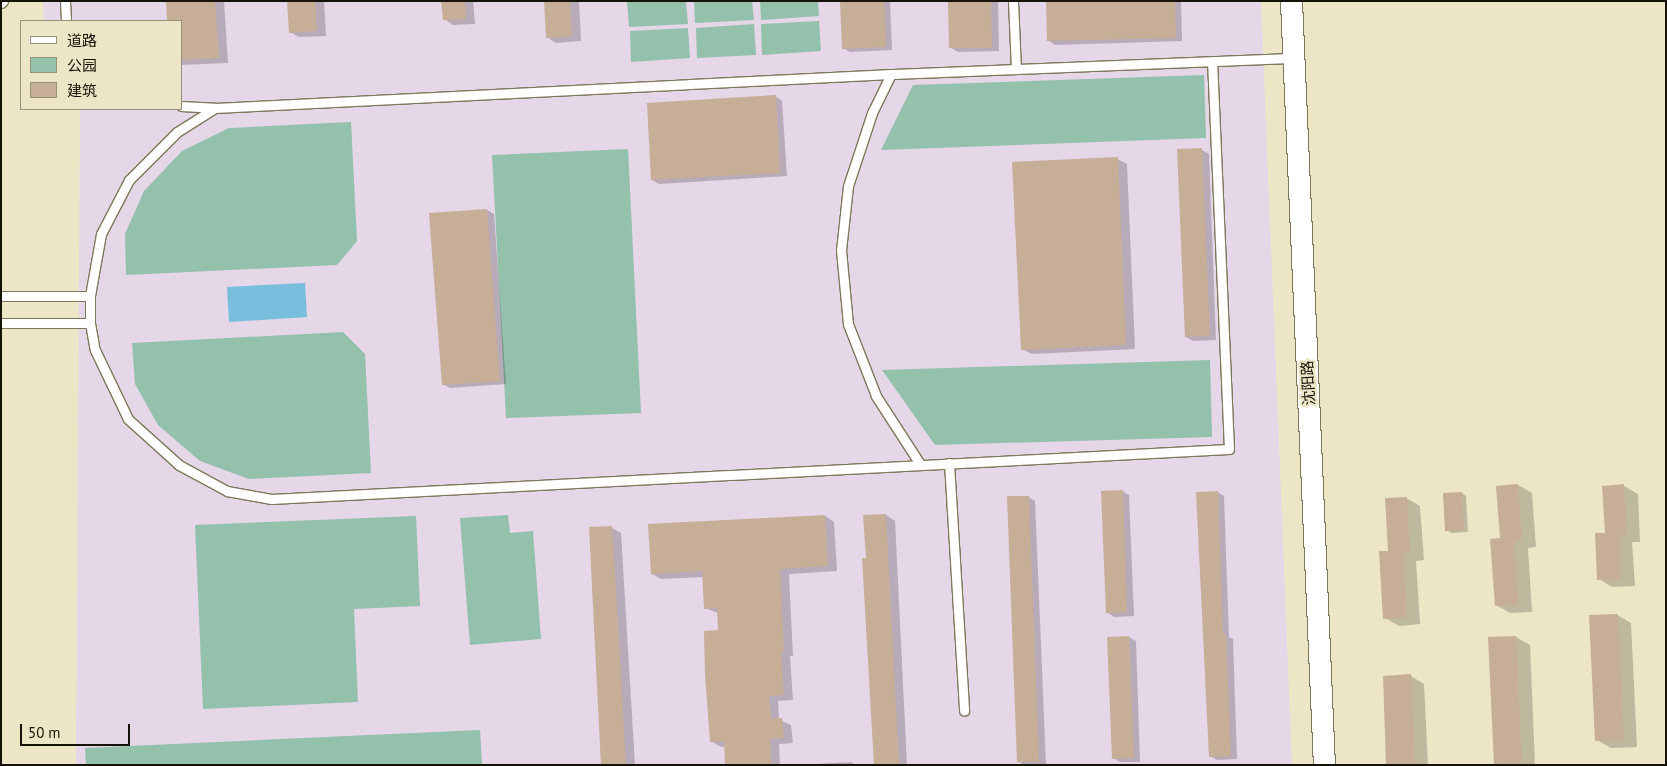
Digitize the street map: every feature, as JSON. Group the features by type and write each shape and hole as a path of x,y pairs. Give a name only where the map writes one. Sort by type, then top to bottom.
{"street":[{"name":"沈阳路","path":"1291,1 1324,765"}],"lane":[{"path":"65,1 66,20"},
{"path":"1013,1 1016,69"},
{"path":"182,106 215,108 891,74 1293,58"},
{"path":"215,108 177,132 129,180 101,234 90,296 90,323 95,350 128,419 178,465 227,491 271,499 1229,449 1212,62"},
{"path":"891,74 872,112 848,186 841,250 848,324 876,396 920,464"},
{"path":"1,296 90,296"},
{"path":"1,323 90,323"},
{"path":"949,463 964,711"}],"shaded area":[{"path":"43,1 1261,1 1292,765 76,765 80,110 182,110 182,20 44,20"}],"green space":[{"path":"627,1 686,1 688,24 629,27"},
{"path":"694,1 752,1 754,20 695,23"},
{"path":"760,1 818,1 819,16 761,20"},
{"path":"819,21 821,51 762,55 761,24"},
{"path":"754,24 756,55 697,58 696,28"},
{"path":"688,28 690,58 631,62 630,31"},
{"path":"1204,75 1206,138 881,150 913,85"},
{"path":"351,122 357,241 337,265 126,275 125,234 144,191 182,151 229,128"},
{"path":"628,149 641,413 506,418 492,155"},
{"path":"343,332 365,354 371,473 249,479 200,461 158,425 135,384 132,343"},
{"path":"1210,360 1212,437 935,445 882,370"},
{"path":"508,515 510,533 533,531 541,639 470,645 460,518"},
{"path":"416,516 420,606 354,609 358,702 203,709 195,525"},
{"path":"480,730 482,765 86,765 85,748"}],"water":[{"path":"305,283 307,317 229,322 227,287"}],"building":[{"path":"166,1 215,1 219,58 182,60 182,20 167,20"},
{"path":"287,1 315,1 317,31 289,33"},
{"path":"441,1 465,1 466,19 443,20"},
{"path":"544,1 570,1 572,36 546,38"},
{"path":"840,1 884,1 886,47 842,49"},
{"path":"948,1 991,1 992,48 949,48"},
{"path":"1046,1 1175,1 1176,38 1047,41"},
{"path":"776,95 780,173 651,180 647,103"},
{"path":"1202,148 1210,336 1185,337 1177,149"},
{"path":"1118,157 1126,345 1021,350 1012,162"},
{"path":"487,209 500,381 442,385 429,213"},
{"path":"1518,484 1522,540 1514,541 1518,604 1495,606 1490,539 1500,538 1496,486"},
{"path":"1624,484 1627,535 1619,535 1621,579 1597,580 1595,533 1605,533 1602,486"},
{"path":"1123,490 1127,612 1106,613 1101,491"},
{"path":"1218,491 1223,634 1226,634 1231,756 1209,757 1196,492"},
{"path":"1462,492 1464,530 1445,531 1443,493"},
{"path":"1007,496 1029,496 1039,762 1017,762"},
{"path":"1407,497 1410,553 1403,553 1407,617 1383,619 1379,551 1388,551 1385,498"},
{"path":"886,514 899,765 874,765 862,558 866,558 863,515"},
{"path":"825,515 828,566 780,569 784,651 781,652 784,695 769,696 771,719 782,718 784,738 770,739 771,765 725,765 724,741 710,742 705,675 704,631 718,630 717,608 704,609 702,571 651,574 648,524"},
{"path":"612,526 626,765 601,765 589,527"},
{"path":"1618,614 1624,740 1595,741 1589,615"},
{"path":"1129,636 1134,758 1112,759 1107,637"},
{"path":"1516,636 1522,763 1494,764 1488,637"},
{"path":"1411,674 1415,765 1386,765 1383,676"}]}
